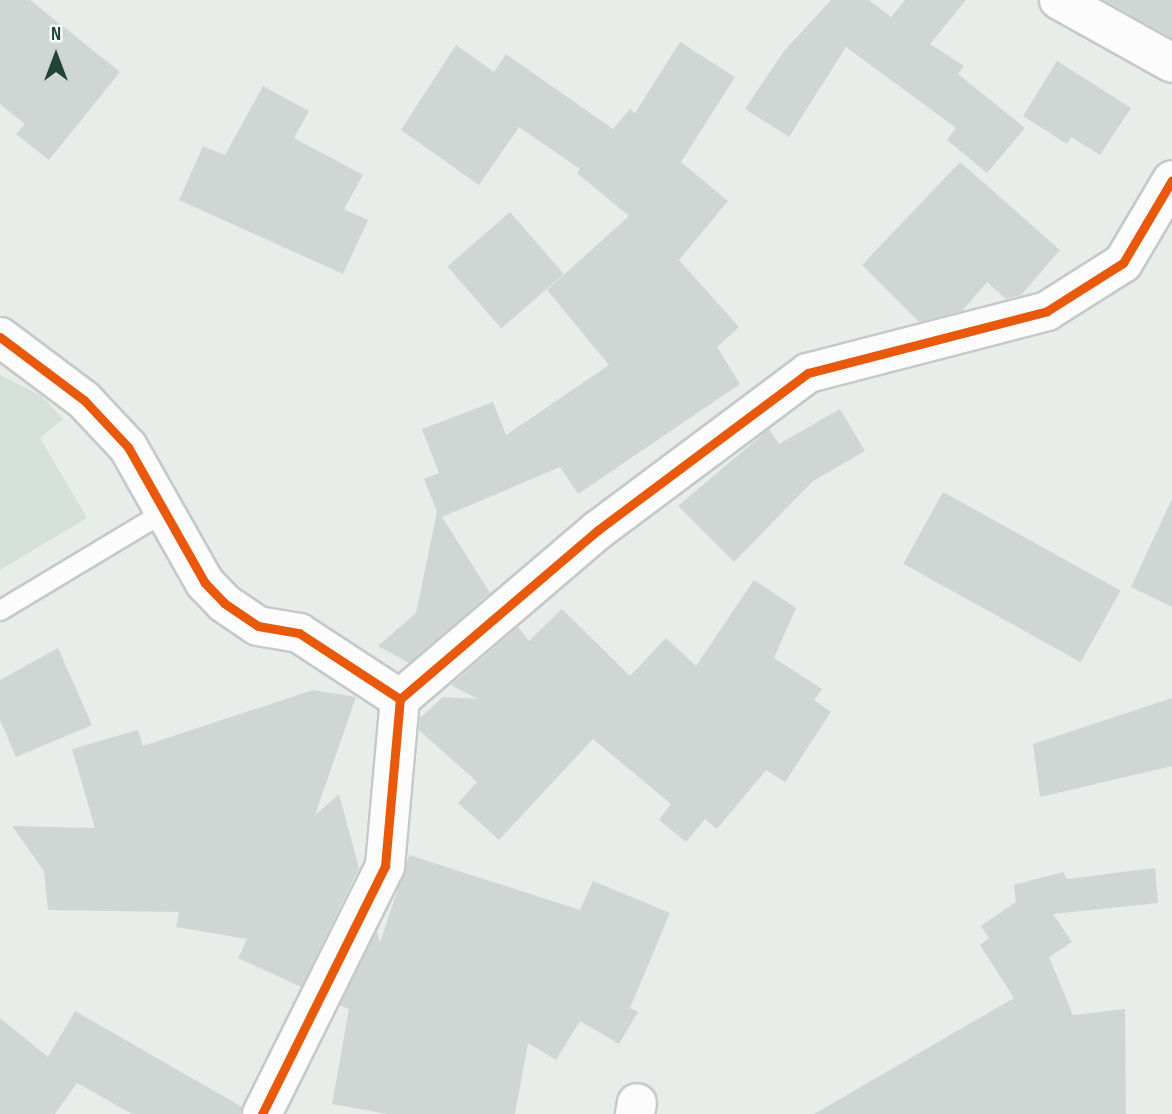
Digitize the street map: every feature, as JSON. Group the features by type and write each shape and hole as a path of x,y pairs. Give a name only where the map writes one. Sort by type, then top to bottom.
{"street":[{"path":"1059,0 1172,64"},
{"path":"262,1114 385,866 400,699 608,522 808,373 1047,311 1124,263 1172,180"},
{"path":"0,337 84,400 128,447 205,583 224,603 258,626 299,633 400,699"}],"lane":[{"path":"0,610 165,511"}],"shaded area":[{"path":"0,375 42,396 63,419 40,438 87,518 0,570"}],"building":[{"path":"0,0 30,0 120,72 49,160 16,134 25,124 0,104"},
{"path":"831,0 869,0 891,17 905,0 966,0 930,44 964,66 958,74 1025,128 987,173 947,140 956,128 846,47 789,137 745,109 784,51"},
{"path":"1104,0 1172,0 1172,38"},
{"path":"680,42 735,77 681,162 728,201 679,260 739,327 717,347 740,384 578,494 560,467 442,517 490,593 409,663 378,646 416,613 437,512 424,479 439,473 422,429 493,402 506,435 609,365 547,290 629,216 577,173 580,169 519,127 479,185 401,130 456,45 494,72 506,54 613,129 630,109 635,113"},
{"path":"1057,61 1131,108 1100,155 1071,137 1067,144 1023,116"},
{"path":"263,86 309,111 294,138 363,175 344,209 368,220 343,274 179,200 203,146 225,155"},
{"path":"960,162 1060,250 1021,295 1006,299 987,282 962,311 919,322 862,265"},
{"path":"510,212 564,274 501,328 447,266"},
{"path":"840,409 865,451 813,481 734,562 678,506 769,429 779,444"},
{"path":"943,492 1121,590 1081,662 903,564"},
{"path":"1172,499 1172,607 1131,587"},
{"path":"754,580 796,608 774,658 822,689 814,700 831,712 785,782 766,770 717,829 705,819 686,842 659,820 671,804 593,739 499,840 458,803 477,782 419,730 420,718 443,697 478,699 451,685 518,627 529,641 562,609 630,676 666,638 696,666"},
{"path":"58,648 92,725 16,757 0,720 0,680"},
{"path":"313,690 356,697 315,815 339,794 359,868 301,987 238,958 247,939 176,927 179,912 48,910 44,871 12,826 95,828 72,749 138,730 143,746"},
{"path":"1172,698 1172,766 1040,797 1033,744"},
{"path":"409,855 580,910 593,881 670,913 630,1008 638,1012 619,1044 580,1021 556,1060 528,1043 515,1114 387,1114 332,1104 349,1009 340,1005 377,931 380,943"},
{"path":"1155,868 1158,903 1053,914 1072,942 1049,957 1073,1015 1125,1009 1126,1114 814,1114 1014,998 980,945 989,938 981,926 1016,902 1014,885 1063,872 1067,879"},
{"path":"75,1011 242,1107 240,1114 132,1114 77,1083 55,1114 0,1114 0,1018 48,1057"}],"cycle path":[{"path":"0,337 84,400 128,447 205,583 224,603 258,626 299,633 400,699 598,530 808,373 1047,311 1123,263 1172,180"},
{"path":"262,1114 385,866 400,699"}]}
